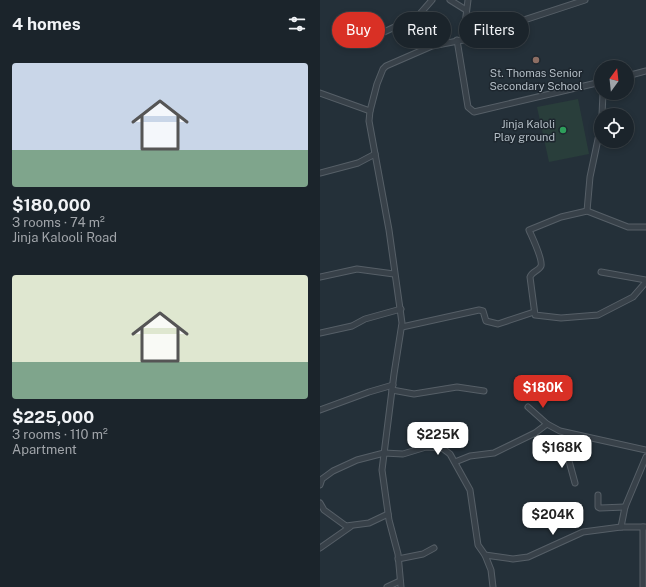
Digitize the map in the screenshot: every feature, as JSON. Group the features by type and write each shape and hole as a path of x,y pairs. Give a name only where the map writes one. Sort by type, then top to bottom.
{"street":[{"path":"385,32 418,16 432,0"},
{"path":"450,0 466,10 468,0"},
{"path":"529,18 585,0"},
{"path":"387,587 401,584 398,559 388,514 387,497 382,475 392,388 402,327 401,309 394,274 389,230 369,121 370,110 380,75 386,66 432,46 459,40"},
{"path":"461,48 464,82 471,111 474,112 594,85"},
{"path":"634,74 646,71"},
{"path":"320,93 370,110"},
{"path":"587,211 590,177 596,148"},
{"path":"320,173 358,163 375,154"},
{"path":"601,272 646,281 633,297 598,315 552,318 537,316 534,312 530,277 531,274 539,269 541,262 529,230 561,217 587,211 628,227 646,227"},
{"path":"320,277 357,269 394,274"},
{"path":"320,333 352,326 365,319 401,309"},
{"path":"402,327 479,310 483,311 486,321 494,324 534,312"},
{"path":"320,410 369,392 392,388 414,394 457,387 484,391"},
{"path":"528,407 547,424 560,431 605,439 646,450"},
{"path":"455,462 470,456 494,453 535,433 547,424"},
{"path":"566,433 566,450 575,483"},
{"path":"320,485 322,479 333,471 357,460 384,453 403,454 426,447 442,448 450,454 470,490 478,545 486,555 491,570 494,587"},
{"path":"546,458 566,450"},
{"path":"620,527 625,507 646,456"},
{"path":"598,495 598,507 600,508 625,507"},
{"path":"320,504 324,510 341,524 350,527"},
{"path":"320,548 350,527 369,522 388,514"},
{"path":"486,555 512,559 528,557 575,535 620,527 644,527 643,587"},
{"path":"398,559 423,554 434,548"}],"green space":[{"name":"Jinja Kaloli Play ground","path":"578,99 589,154 549,162 537,107"}],"place":[{"name":"St. Thomas Senior Secondary School","path":"536,60"},
{"name":"Jinja Kaloli Play ground","path":"563,130"}]}
